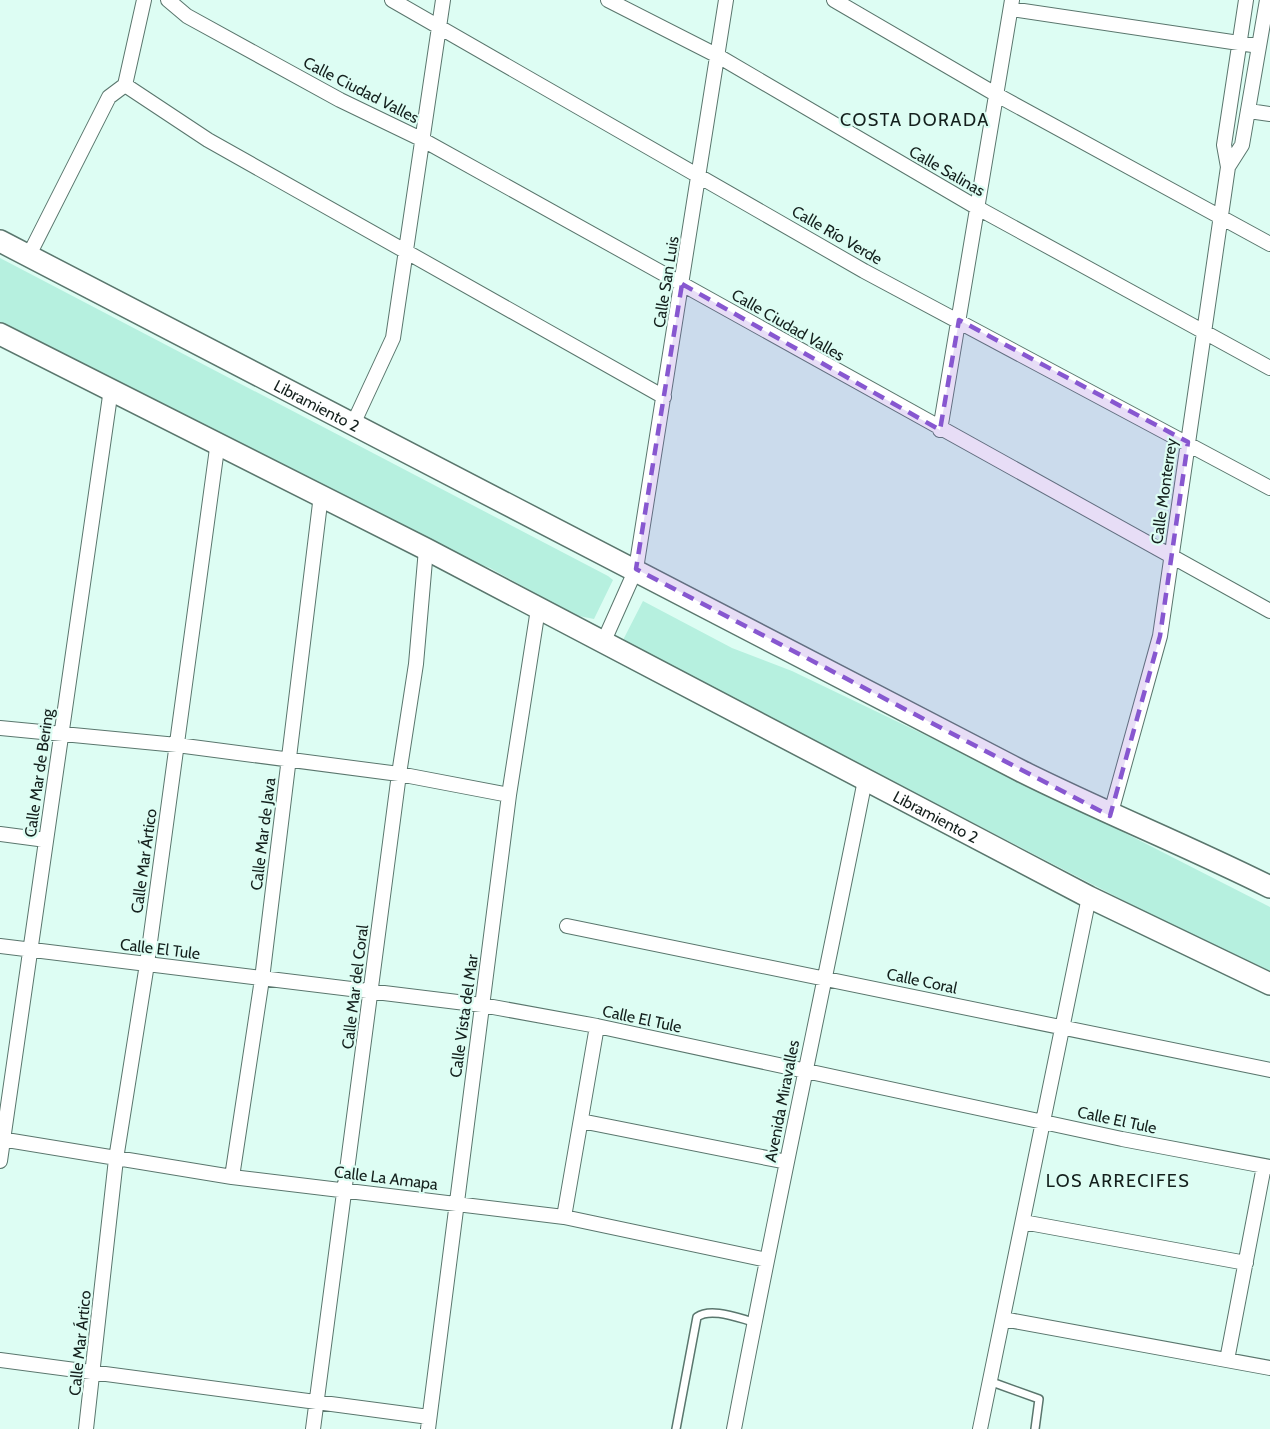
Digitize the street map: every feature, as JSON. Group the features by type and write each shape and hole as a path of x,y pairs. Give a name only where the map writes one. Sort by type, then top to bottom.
{"main road":[{"name":"Libramiento 2","path":"0,241 176,334 354,422 1110,816 1214,859 1270,887"},
{"name":"Libramiento 2","path":"0,334 218,441 1089,897 1270,984"}],"street":[{"path":"29,255 109,97 125,85 144,0"},
{"name":"Calle Ciudad Valles","path":"168,0 187,16 340,100 423,140 1270,611"},
{"name":"Calle Río Verde","path":"392,0 699,174 864,271 1188,442 1270,488"},
{"path":"354,422 393,338 444,0"},
{"name":"Calle Salinas","path":"608,0 718,56 975,207 1270,368"},
{"name":"Calle San Luis","path":"636,569 726,0"},
{"path":"834,0 997,95 1270,244"},
{"name":"Calle Monterrey","path":"1110,816 1160,636 1228,167 1224,145 1246,0"},
{"name":"Calle Monterrey","path":"1228,167 1242,145 1267,0"},
{"path":"940,429 975,207 997,95 1011,5 1259,45"},
{"path":"125,85 208,140 664,397"},
{"path":"1249,111 1270,114"},
{"name":"Calle Mar de Bering","path":"0,1161 1,1139 111,389"},
{"name":"Calle Mar Ártico","path":"86,1429 116,1159 147,964 218,441"},
{"name":"Calle Mar de Java","path":"232,1177 262,979 321,495"},
{"name":"Calle Mar del Coral","path":"312,1429 346,1189 399,774 416,664 426,549"},
{"path":"603,643 636,569"},
{"name":"Calle Vista del Mar","path":"429,1423 509,795 538,609"},
{"path":"0,728 177,746 399,774 509,795"},
{"name":"Avenida Miravalles","path":"734,1429 803,1070 825,978 865,780"},
{"path":"0,834 46,840"},
{"path":"980,1429 1089,897"},
{"name":"Calle Coral","path":"567,926 1270,1070"},
{"name":"Calle El Tule","path":"0,946 482,1005 597,1026 1267,1167"},
{"path":"564,1217 597,1026"},
{"path":"581,1121 787,1162"},
{"name":"Calle La Amapa","path":"1,1139 232,1177 456,1202 564,1217 767,1260"},
{"path":"1227,1360 1267,1167"},
{"path":"1023,1222 1246,1263"},
{"path":"1003,1320 1270,1368"},
{"path":"0,1360 316,1402 429,1423"}],"lane":[{"path":"676,1429 697,1317 703,1313 711,1313 754,1322"},
{"path":"989,1381 1036,1396 1039,1404 1035,1429"}],"highlighted area":[{"path":"682,284 940,430 959,320 1188,442 1160,636 1110,816 636,569"}],"green space":[{"path":"0,258 608,576 613,580 594,619 574,615 490,568 444,552 0,322"},
{"path":"643,601 732,648 792,671 973,758 1027,787 1072,806 1270,907 1270,971 1175,927 622,642"}],"district":[{"name":"COSTA DORADA","path":"915,120"},
{"name":"LOS ARRECIFES","path":"1118,1181"}]}
